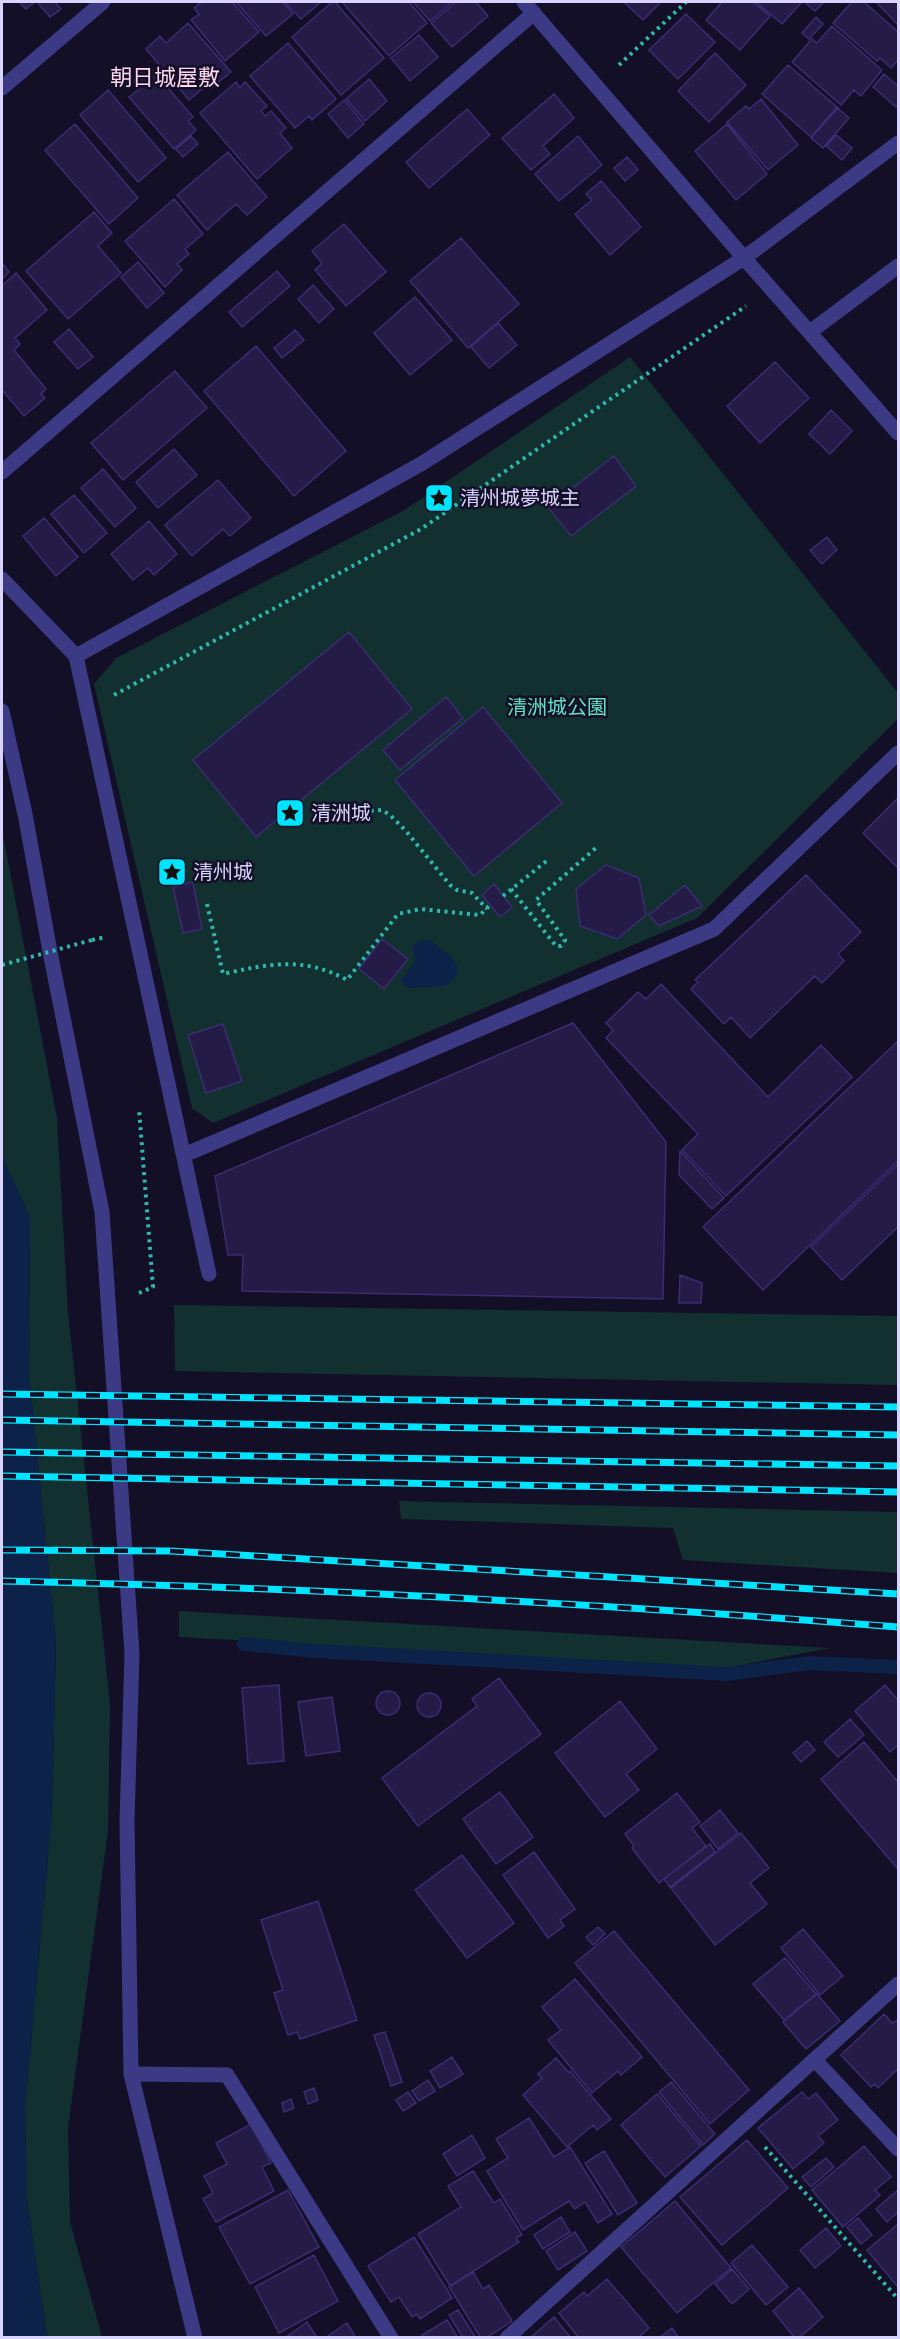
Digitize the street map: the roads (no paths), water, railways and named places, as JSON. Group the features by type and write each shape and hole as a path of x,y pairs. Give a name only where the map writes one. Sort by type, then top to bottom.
{"street":[{"path":"2,88 103,2"},
{"path":"2,472 529,7 744,258 898,433"},
{"path":"76,656 421,464 744,258 898,143"},
{"path":"810,332 898,266"},
{"path":"2,579 76,656 209,1274"},
{"path":"2,711 25,814 53,969 102,1212 132,1654 127,1820 131,2074 195,2337"},
{"path":"184,1155 714,929 898,753"},
{"path":"507,2337 898,1984"},
{"path":"815,2060 898,2149"},
{"path":"131,2074 227,2075 391,2337"}],"water":[{"path":"430,940 455,961 458,968 457,974 444,986 408,988 400,981 415,961 413,945"},
{"path":"2,1157 30,1217 29,1373 56,1642 52,1813 25,2109 27,2198 47,2338 2,2337"}],"waterway":[{"path":"244,1644 316,1651 727,1674 809,1663 898,1667"}],"railway":[{"path":"2,1394 898,1407"},
{"path":"2,1420 898,1435"},
{"path":"2,1452 898,1466"},
{"path":"2,1476 898,1492"},
{"path":"2,1550 170,1551 898,1594"},
{"path":"2,1581 226,1587 450,1598 898,1627"}],"place":[{"name":"清州城夢城主","path":"439,498"},
{"name":"清洲城","path":"290,813"},
{"name":"清州城","path":"172,872"}],"district":[{"name":"朝日城屋敷","path":"165,77"}],"park label":[{"name":"清洲城公園","path":"557,707"}]}
